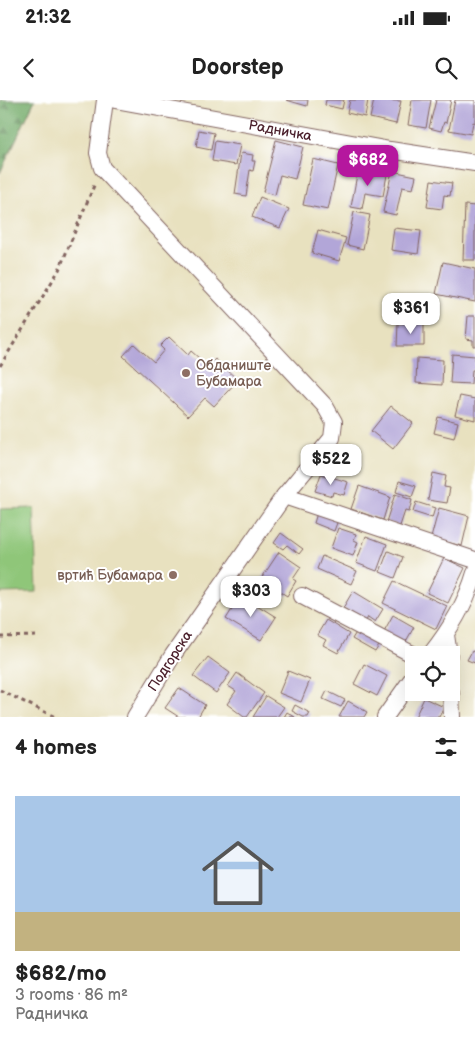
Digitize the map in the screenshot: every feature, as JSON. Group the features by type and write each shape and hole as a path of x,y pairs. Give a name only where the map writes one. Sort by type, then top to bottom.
{"street":[{"path":"102,168 98,153 105,100"},
{"name":"Радничка","path":"116,100 390,150 475,163"},
{"name":"Подгорска","path":"102,168 325,406 334,422 332,438 284,496 173,655 135,717"},
{"path":"284,496 475,560"},
{"path":"437,646 446,635 467,598 475,573"},
{"path":"302,596 405,650"},
{"path":"446,635 448,646"},
{"path":"385,717 405,689"},
{"path":"451,701 452,717"}],"path":[{"path":"0,366 59,270 102,168"},
{"path":"0,636 37,636"},
{"path":"0,690 55,717"}],"green space":[{"path":"0,100 35,100 0,173"},
{"path":"34,508 37,592 0,593 0,509"}],"building":[{"path":"286,100 308,100 307,106"},
{"path":"326,100 344,100 342,109 325,105"},
{"path":"350,100 368,100 365,117 347,113"},
{"path":"374,100 401,101 396,124 370,118"},
{"path":"412,100 431,100 426,128 408,125"},
{"path":"436,100 451,100 446,123 444,122 441,131 429,128"},
{"path":"455,100 475,100 475,123 473,122 471,134 449,130"},
{"path":"199,130 214,133 211,150 196,147"},
{"path":"276,140 303,147 295,179 280,175 275,195 263,192"},
{"path":"215,141 240,145 236,165 212,161"},
{"path":"241,153 253,155 252,161 255,161 253,171 250,170 246,196 235,194"},
{"path":"313,159 338,165 328,210 303,205"},
{"path":"358,169 387,175 383,196 365,193 362,209 351,207"},
{"path":"392,171 416,176 413,189 402,187 396,215 383,212"},
{"path":"431,180 452,183 450,196 444,195 442,209 427,207"},
{"path":"260,197 289,209 280,228 252,217"},
{"path":"465,205 475,206 475,260 463,260"},
{"path":"354,212 370,215 363,249 347,245"},
{"path":"394,228 421,231 418,254 391,250"},
{"path":"318,230 346,238 339,261 312,253"},
{"path":"443,262 475,269 475,302 436,294"},
{"path":"468,316 475,316 475,346 473,346 473,340 466,339"},
{"path":"398,323 424,323 424,346 397,346"},
{"name":"Обданиште Бубамара","path":"169,337 188,355 191,351 208,366 215,359 238,380 214,406 205,398 188,416 123,356 134,344 154,362 164,350 160,346"},
{"path":"452,354 475,356 475,370 472,370 471,384 450,383"},
{"path":"417,358 443,360 442,385 416,383"},
{"path":"460,396 475,399 475,420 455,415"},
{"path":"391,406 413,423 393,449 371,431"},
{"path":"438,417 458,422 454,438 434,433"},
{"path":"433,473 446,476 444,487 450,488 447,503 428,500"},
{"path":"321,474 348,482 344,495 333,492 332,496 315,491"},
{"path":"399,481 416,486 412,497 396,492"},
{"path":"359,486 390,497 383,520 351,509"},
{"path":"395,494 412,500 409,512 405,511 400,526 386,522"},
{"path":"416,502 435,508 432,518 413,512"},
{"path":"439,508 469,516 462,546 431,538"},
{"path":"317,513 338,520 334,531 314,523"},
{"path":"338,528 356,534 354,540 358,542 353,556 331,548"},
{"path":"281,533 303,549 299,554 287,545 283,549 274,543"},
{"path":"366,536 387,544 377,571 356,563"},
{"path":"388,551 403,557 395,578 380,572"},
{"path":"279,552 301,567 293,579 296,581 287,596 261,579"},
{"path":"322,556 357,571 351,584 317,569"},
{"path":"444,558 465,568 448,603 427,593"},
{"path":"394,581 447,606 436,629 383,603"},
{"path":"353,591 383,609 375,622 368,617 366,621 343,608"},
{"path":"241,595 276,617 261,640 226,619"},
{"path":"393,615 414,627 404,645 383,633"},
{"path":"326,620 349,634 338,653 323,645 326,640 317,635"},
{"path":"357,631 380,644 375,652 352,639"},
{"path":"472,651 475,652 475,663 467,660"},
{"path":"208,657 230,673 216,693 193,676"},
{"path":"364,664 387,676 377,696 354,684"},
{"path":"288,671 310,680 301,702 279,693"},
{"path":"237,673 264,693 247,717 244,717 227,704 236,691 228,686"},
{"path":"179,688 205,705 198,717 179,717 165,708"},
{"path":"327,691 345,700 341,707 323,699"},
{"path":"266,696 284,707 277,717 253,717"},
{"path":"348,701 367,712 364,717 339,717"},
{"path":"423,701 431,701 444,707 439,717 415,717"},
{"path":"295,705 310,713 308,717 303,717 292,711"},
{"path":"287,712 295,717 284,717"}],"place":[{"name":"Обданиште Бубамара","path":"186,373"},
{"name":"вртић Бубамара","path":"173,575"}]}
